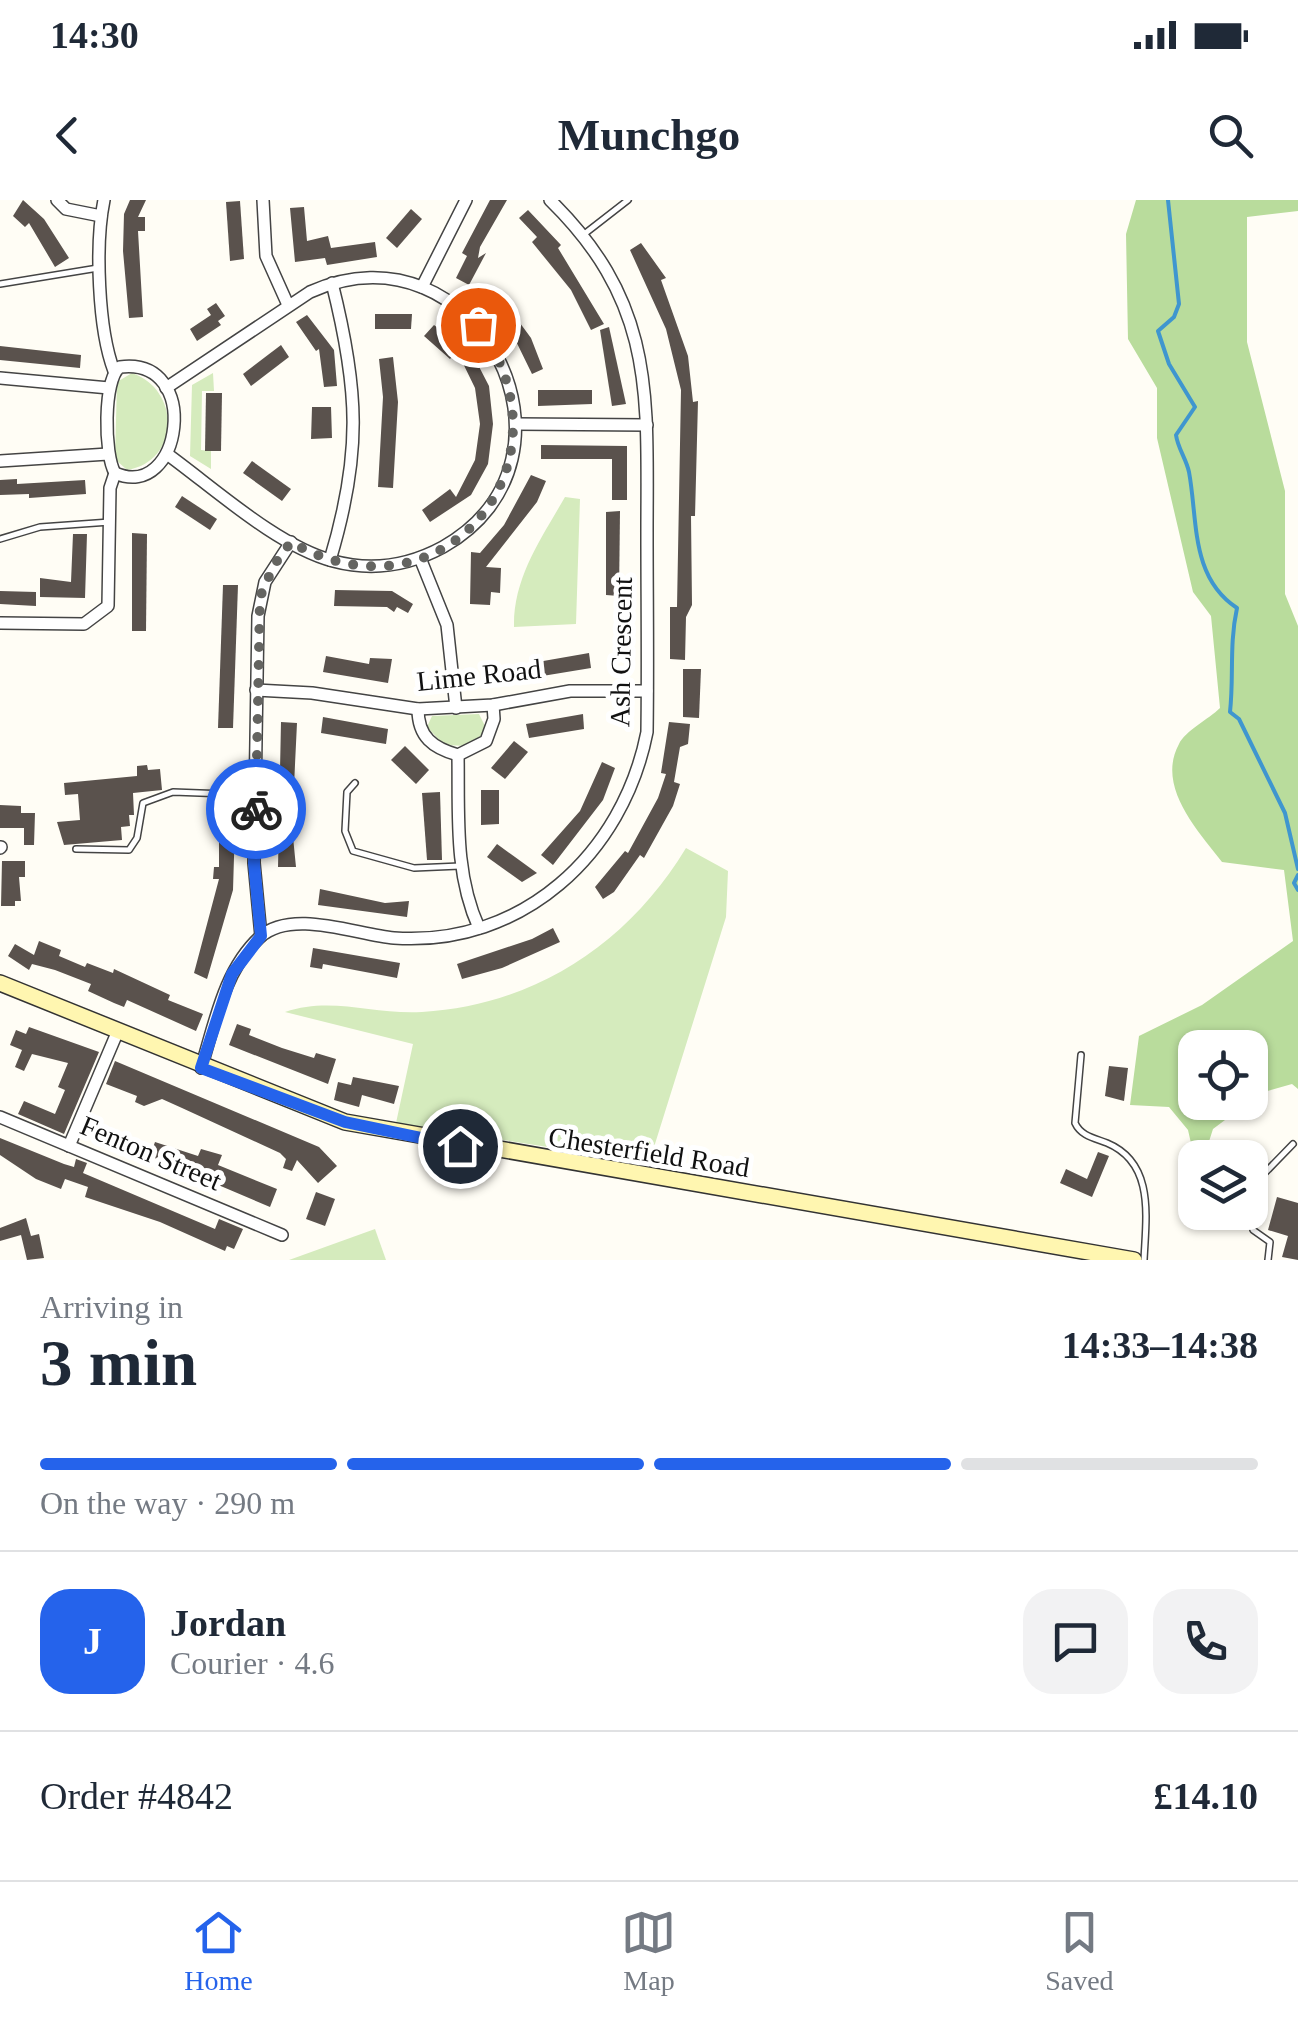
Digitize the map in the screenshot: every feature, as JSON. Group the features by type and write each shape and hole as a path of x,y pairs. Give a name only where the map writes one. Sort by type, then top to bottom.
{"main road":[{"name":"Chesterfield Road","path":"0,983 201,1068 345,1122 1134,1260"}],"street":[{"path":"57,200 66,210 101,216"},
{"path":"0,623 94,620 110,596 115,472 108,454 114,371 106,344 101,268 104,200"},
{"path":"262,200 266,256 288,305"},
{"path":"422,287 466,200"},
{"name":"Ash Crescent","path":"261,936 305,924 412,939 479,928 532,905 593,854 622,808 642,759 648,691 644,371 632,326 614,283 583,235 550,200"},
{"path":"166,388 288,305 332,283 378,278 422,287 462,309 491,343 510,380 516,424 508,468 483,515 454,540 420,558 371,567 330,560 291,542 167,454"},
{"path":"330,560 348,496 355,416 350,351 332,283"},
{"path":"114,371 135,367 166,388 176,420 167,454 139,475 115,472"},
{"path":"0,378 110,388"},
{"path":"516,424 647,425"},
{"path":"0,461 108,454"},
{"path":"201,1068 232,974 261,936 254,863 260,597 274,565 291,542"},
{"path":"420,558 447,626 456,708"},
{"name":"Lime Road","path":"256,690 312,693 418,709 493,705 570,691 648,691"},
{"path":"418,709 420,727 430,743 458,755 486,741 494,720 493,705"},
{"path":"458,755 460,866 479,928"},
{"path":"69,1146 118,1033"},
{"name":"Fenton Street","path":"0,1117 282,1235"}],"lane":[{"path":"583,235 628,200"},
{"path":"0,284 101,268"},
{"path":"0,538 40,527 110,522"},
{"path":"355,783 347,792 344,832 353,851 414,868 460,866"},
{"path":"76,849 129,850 136,838 143,803 160,794 256,795"},
{"path":"1081,1055 1075,1123 1082,1134 1131,1158 1147,1203 1144,1260"},
{"path":"1268,1170 1293,1144"},
{"path":"1254,1230 1270,1242 1268,1260"}],"green space":[{"path":"1136,200 1298,200 1298,211 1247,217 1247,342 1285,491 1285,594 1298,626 1298,1089 1292,1084 1268,1091 1268,1030 1178,1030 1178,1118 1169,1107 1130,1105 1139,1036 1202,1005 1293,941 1284,870 1222,862 1182,807 1172,776 1173,760 1182,739 1220,708 1211,616 1193,592 1157,438 1157,388 1128,339 1126,234"},
{"path":"132,373 148,381 159,394 168,424 157,453 145,464 127,470 115,459 117,382"},
{"path":"213,373 214,391 202,391 201,450 211,451 211,469 190,456 192,385"},
{"path":"565,497 580,499 576,624 514,627 523,575"},
{"path":"479,714 487,730 469,746 444,745 427,727 432,716"},
{"path":"686,848 728,871 726,917 649,1163 396,1123 413,1044 285,1012 336,1006 422,1012 503,997 540,982 607,940 663,882"},
{"path":"1180,1120 1225,1120 1213,1129 1209,1140 1190,1140"},
{"path":"375,1229 386,1260 289,1260"}],"building":[{"path":"23,200 44,219 69,258 55,267 29,223 25,227 13,216"},
{"path":"130,200 146,200 138,217 145,217 145,231 138,231 143,317 129,318 123,251 124,214"},
{"path":"490,200 507,200 480,247 478,258 486,253 469,285 456,278 467,256 462,253"},
{"path":"240,201 244,259 230,261 226,202"},
{"path":"304,207 307,241 328,236 331,248 375,242 377,257 327,265 325,258 295,262 290,208"},
{"path":"411,209 422,219 397,248 386,238"},
{"path":"528,210 561,245 558,248 604,324 591,330 571,290 532,242 537,237 519,218"},
{"path":"641,243 666,278 661,280 688,356 693,402 698,401 695,516 691,516 692,605 686,617 685,660 670,659 670,607 677,607 681,390 666,329 630,250"},
{"path":"500,296 531,338 543,369 532,374 511,331 490,304"},
{"path":"216,303 225,316 218,321 221,325 197,341 190,329 211,315 207,309"},
{"path":"375,314 412,314 411,329 375,329"},
{"path":"307,315 334,350 337,386 324,387 319,349 316,351 296,322"},
{"path":"434,325 473,355 489,386 493,424 488,464 471,495 430,522 422,510 450,489 456,497 475,460 480,424 475,388 457,351 450,359 424,336"},
{"path":"609,327 626,404 612,406 600,330"},
{"path":"281,345 289,357 251,386 243,374"},
{"path":"0,346 81,355 80,368 0,360"},
{"path":"393,357 398,402 393,488 378,487 383,397 379,359"},
{"path":"538,390 592,390 592,404 538,406"},
{"path":"206,393 222,393 221,451 205,451"},
{"path":"312,407 331,407 332,438 311,439"},
{"path":"541,445 627,446 627,500 612,500 612,459 541,459"},
{"path":"252,461 291,489 282,501 243,473"},
{"path":"531,475 546,481 537,502 486,567 501,568 500,593 491,592 490,605 470,604 471,552 480,553 504,525"},
{"path":"17,479 17,484 85,480 86,494 29,498 29,494 0,495 0,480"},
{"path":"182,496 217,519 210,530 175,507"},
{"path":"620,511 619,596 606,595 606,512"},
{"path":"132,533 147,534 146,631 132,631"},
{"path":"73,534 87,534 85,598 40,597 40,578 71,582"},
{"path":"223,585 238,585 233,728 218,728"},
{"path":"335,590 392,591 413,604 408,613 397,607 394,612 387,607 334,606"},
{"path":"0,591 36,592 36,606 0,604"},
{"path":"589,653 591,668 512,681 509,667"},
{"path":"326,656 369,664 370,658 392,659 388,683 323,672"},
{"path":"683,669 701,669 699,718 683,717"},
{"path":"583,714 584,729 529,738 526,724"},
{"path":"323,717 388,729 386,744 321,733"},
{"path":"281,722 297,723 292,827 296,867 278,867"},
{"path":"669,722 690,724 688,744 680,747 674,782 680,784 673,806 644,858 640,855 614,892 603,899 595,887 625,851 628,853 658,798 666,774 661,773"},
{"path":"514,741 528,752 505,779 491,768"},
{"path":"405,746 429,770 416,784 391,760"},
{"path":"602,762 615,768 603,800 553,865 541,855 580,811"},
{"path":"147,765 148,770 160,769 162,790 133,793 134,815 129,815 130,826 121,827 122,840 64,845 57,822 80,820 78,794 65,795 64,783 137,776 137,766"},
{"path":"481,790 499,790 499,824 481,825"},
{"path":"440,792 442,860 427,860 422,793"},
{"path":"0,805 21,806 21,813 35,813 34,845 24,845 24,828 0,828"},
{"path":"219,824 235,824 233,890 207,979 194,973 219,879 213,879 214,867 219,867"},
{"path":"497,844 537,873 522,882 487,857"},
{"path":"2,861 25,861 25,877 19,877 21,901 15,901 15,906 1,906"},
{"path":"320,889 385,903 409,901 407,917 318,905"},
{"path":"553,928 560,942 502,968 462,979 457,964"},
{"path":"39,941 61,950 59,956 85,967 87,963 113,973 114,969 170,995 168,1000 203,1014 196,1031 127,1000 124,1007 114,1003 88,991 91,984 55,970 32,964 29,970 8,956 15,944 34,955"},
{"path":"313,948 400,963 397,978 323,964 322,969 310,967"},
{"path":"237,1024 251,1029 249,1035 282,1048 314,1058 316,1053 336,1059 328,1084 229,1045"},
{"path":"29,1027 99,1052 64,1134 18,1114 24,1101 55,1114 65,1090 58,1087 68,1063 32,1054 24,1071 15,1067 22,1050 10,1045 16,1030 26,1034"},
{"path":"115,1061 319,1147 337,1166 318,1183 297,1160 292,1171 283,1168 286,1159 280,1153 162,1099 144,1106 135,1102 137,1096 106,1084"},
{"path":"1109,1066 1128,1068 1124,1101 1105,1096"},
{"path":"353,1077 399,1086 394,1104 362,1095 359,1107 334,1100 338,1082 351,1085"},
{"path":"0,1138 74,1167 76,1159 87,1163 83,1173 215,1229 219,1219 243,1229 234,1249 227,1246 225,1251 160,1222 85,1197 88,1187 65,1179 61,1189 36,1179 0,1155"},
{"path":"155,1142 198,1156 201,1149 222,1155 218,1165 277,1189 270,1207 150,1156"},
{"path":"1098,1152 1109,1156 1092,1197 1060,1183 1066,1169 1087,1179"},
{"path":"316,1192 335,1199 325,1226 306,1219"},
{"path":"1277,1197 1298,1203 1298,1260 1282,1257 1288,1236 1268,1230"},
{"path":"26,1218 31,1236 39,1234 44,1258 27,1260 21,1235 0,1241 0,1228"}],"waterway":[{"path":"1168,200 1179,304 1174,317 1158,331 1169,364 1195,407 1176,435 1189,472 1204,564 1222,595 1237,608 1230,712 1239,719 1285,813 1298,869"},
{"path":"1298,875 1294,883 1298,890"}],"way so far":[{"path":"256,809 260,597 274,565 291,542 310,553 352,565 390,566 406,562 438,550 470,528 501,485 513,445 514,398 502,361 478,325"}],"route":[{"path":"256,809 254,863 261,936 232,974 201,1068 345,1122 460,1146"}]}
